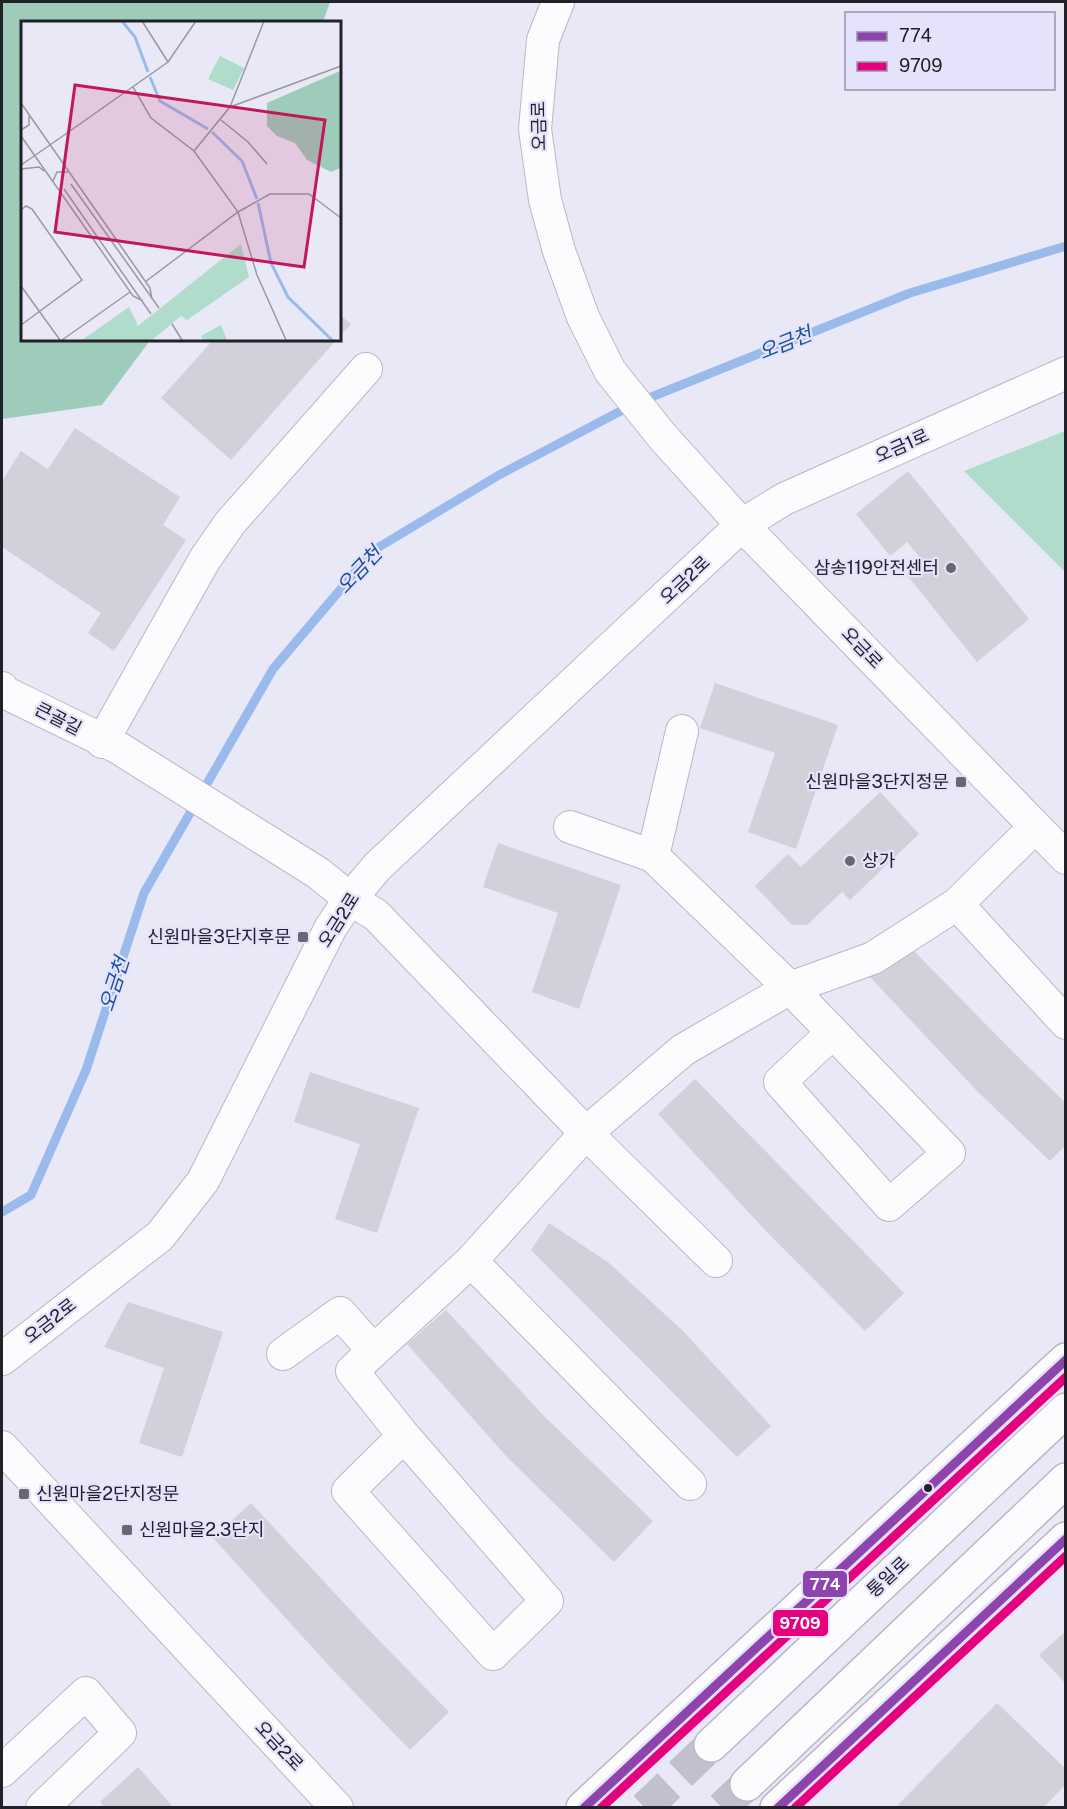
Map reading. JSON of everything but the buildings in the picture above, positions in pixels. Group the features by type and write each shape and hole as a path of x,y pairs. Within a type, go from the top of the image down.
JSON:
{"main road":[{"path":"582,1808 1065,1360"},
{"name":"통일로","path":"711,1744 1065,1410"},
{"path":"747,1784 1065,1479"},
{"path":"777,1808 1065,1539"},
{"path":"619,1808 630,1764"}],"street":[{"name":"오금로","path":"558,2 543,40 535,129 545,200 559,251 583,317 610,371 662,436 742,525 1065,858"},
{"path":"110,745 205,559 230,523 366,369"},
{"name":"오금1로","path":"742,525 784,498 1065,373"},
{"name":"오금2로","path":"2,1359 160,1236 203,1181 331,927 350,899 377,867 742,525"},
{"name":"큰골길","path":"2,690 110,745 318,873 350,899 376,915 586,1133 716,1261"},
{"path":"653,856 682,731"},
{"path":"570,827 653,856 790,988 949,1153 889,1205 780,1082 832,1033"},
{"path":"404,1436 348,1491 493,1654 547,1601 404,1436 352,1371 471,1261 586,1133 683,1050 790,988 873,958 957,904 1035,827"},
{"path":"957,904 1065,1023"},
{"path":"471,1261 690,1484"},
{"path":"283,1354 340,1313 373,1350"},
{"name":"오금2로","path":"2,1447 337,1808"},
{"path":"2,1771 86,1693 120,1733 42,1808"}],"green space":[{"path":"2,2 330,2 323,21 21,21 21,340 150,340 102,405 2,419"},
{"path":"1066,431 1065,572 964,471"}],"waterway":[{"name":"오금천","path":"2,1212 31,1195 86,1070 144,893 273,669 374,550 499,475 634,404 910,293 1066,246"}],"tunnel":[{"path":"645,1808 711,1745"},
{"path":"722,1808 747,1784"}],"transit line":[{"name":"774","path":"584,1808 1066,1360"},
{"name":"9709","path":"601,1808 1066,1377"},
{"name":"774","path":"778,1808 1066,1539"},
{"name":"9709","path":"795,1808 1066,1556"}],"place":[{"name":"삼송119안전센터","path":"951,568"},
{"name":"신원마을3단지정문","path":"961,782"},
{"name":"상가","path":"850,861"},
{"name":"신원마을3단지후문","path":"303,937"},
{"name":"신원마을2단지정문","path":"24,1494"},
{"name":"신원마을2.3단지","path":"127,1530"}]}
